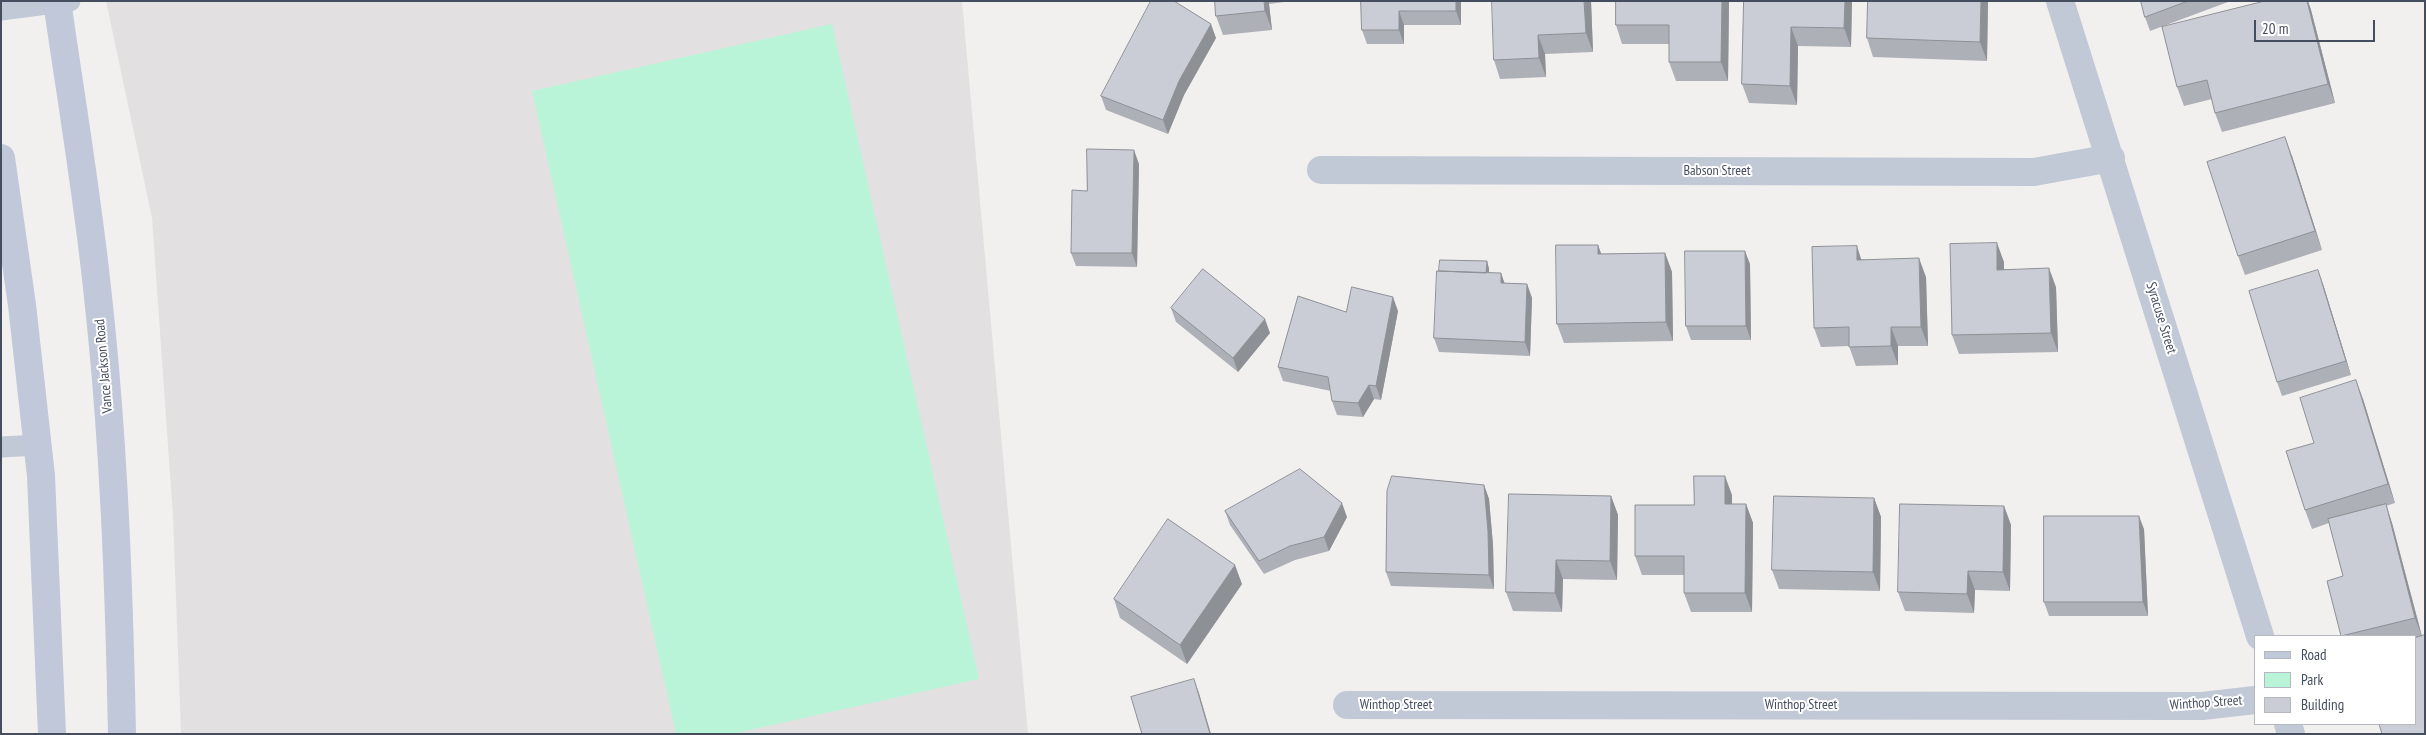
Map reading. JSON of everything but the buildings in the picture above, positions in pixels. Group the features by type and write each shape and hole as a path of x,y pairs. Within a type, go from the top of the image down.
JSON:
{"main road":[{"name":"Vance Jackson Road","path":"61,2 98,296 112,472 120,630 122,734"},
{"path":"1,158 22,305 41,476 52,734"}],"street":[{"name":"Syracuse Street","path":"2060,1 2260,635"},
{"name":"Babson Street","path":"1321,170 2034,172 2111,158"},
{"name":"Winthop Street","path":"1347,705 2202,706 2254,700"}],"lane":[{"path":"1,10 61,2"},
{"path":"1,447 38,445"}],"shaded area":[{"path":"106,1 962,1 1028,734 181,734 173,517 152,218"}],"green space":[{"path":"832,24 979,679 732,734 676,734 532,91"}]}
